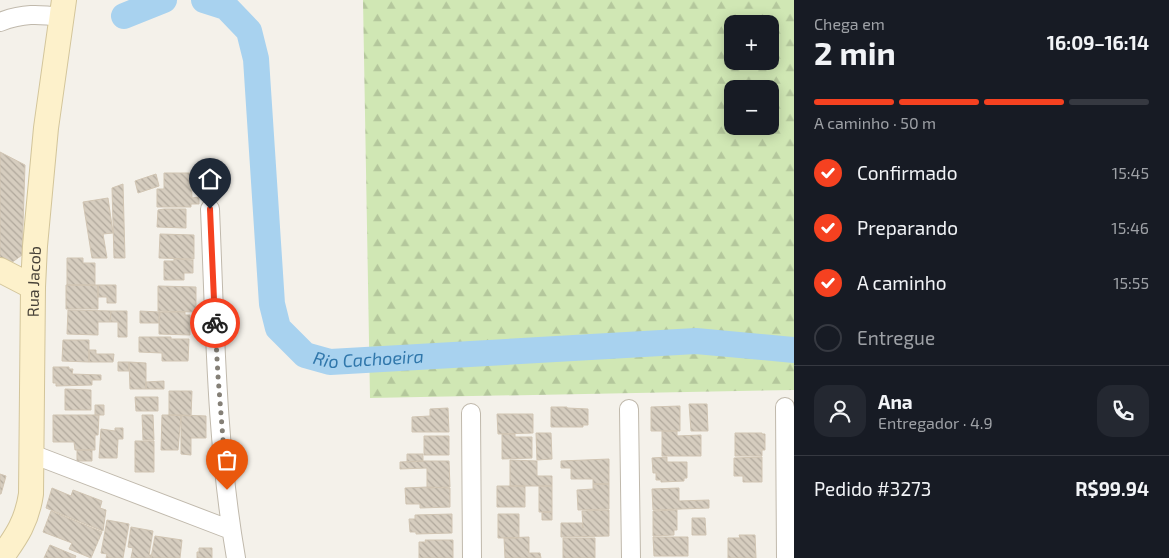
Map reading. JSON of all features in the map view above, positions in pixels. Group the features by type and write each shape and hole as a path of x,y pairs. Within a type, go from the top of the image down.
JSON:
{"street":[{"path":"0,22 13,17 63,9"},
{"name":"Rua Jacob","path":"1,558 22,528 29,512 32,454 33,287 39,186 63,9"},
{"path":"210,209 218,386 231,530 236,558"},
{"path":"0,270 33,287"},
{"path":"785,407 786,558"},
{"path":"629,409 631,558"},
{"path":"471,413 472,558"},
{"path":"32,454 231,530"}],"green space":[{"path":"363,0 794,0 794,390 370,398"}],"building":[{"path":"0,152 25,165 22,255 11,263 0,257"},
{"path":"164,173 191,173 192,198 199,197 199,204 191,204 191,207 157,207 157,189 164,189"},
{"path":"156,174 159,186 138,193 135,181"},
{"path":"123,184 125,258 114,258 112,188"},
{"path":"108,198 113,233 103,234 107,258 92,258 83,202"},
{"path":"186,209 186,228 157,227 158,210"},
{"path":"160,234 194,235 194,259 159,258"},
{"path":"67,258 83,258 83,263 95,263 95,285 67,285"},
{"path":"174,259 193,260 193,273 184,273 184,280 164,280 164,261 174,261"},
{"path":"66,285 98,285 98,309 66,309"},
{"path":"98,285 116,285 116,303 107,303 107,297 98,297"},
{"path":"158,286 196,287 196,312 158,311"},
{"path":"68,310 111,311 110,322 98,322 98,335 67,334"},
{"path":"111,311 127,311 127,337 118,337 118,322 110,322"},
{"path":"140,311 160,312 159,323 140,323"},
{"path":"159,312 185,312 185,315 190,315 190,335 159,334"},
{"path":"139,337 189,339 188,361 162,361 162,353 139,352"},
{"path":"63,340 89,340 89,362 62,361"},
{"path":"89,350 96,350 96,354 114,354 113,362 89,362"},
{"path":"118,362 129,362 129,371 118,371"},
{"path":"129,362 146,363 146,389 130,389"},
{"path":"53,367 69,367 69,369 73,369 72,374 101,375 101,380 92,380 92,385 56,386 56,383 53,383"},
{"path":"164,381 164,389 146,389 146,382"},
{"path":"65,389 91,390 91,410 65,410"},
{"path":"169,391 192,391 191,416 169,415"},
{"path":"135,397 158,397 158,411 136,411"},
{"path":"689,404 707,404 708,431 691,431"},
{"path":"95,405 104,405 104,415 95,415"},
{"path":"680,406 680,431 651,431 651,407"},
{"path":"551,407 588,409 588,425 583,425 583,427 551,427"},
{"path":"448,408 449,432 412,432 412,417 430,416 430,409"},
{"path":"497,414 533,414 533,433 498,434"},
{"path":"53,415 99,415 98,435 95,435 95,450 75,450 74,442 53,442"},
{"path":"142,415 153,415 154,440 143,440"},
{"path":"162,415 181,415 178,450 161,450"},
{"path":"181,415 206,416 206,438 191,438 191,455 181,454"},
{"path":"115,428 123,428 123,439 118,439 117,458 99,458 101,429 115,431"},
{"path":"662,431 677,431 677,436 701,435 701,456 662,456"},
{"path":"536,433 551,433 552,459 537,460"},
{"path":"735,433 765,434 765,450 762,450 762,456 735,456"},
{"path":"502,434 515,434 515,437 532,437 532,458 502,459"},
{"path":"424,436 449,436 449,455 424,455"},
{"path":"135,441 154,441 154,472 135,472"},
{"path":"77,450 92,450 92,461 77,461"},
{"path":"407,454 423,454 423,461 407,462"},
{"path":"667,457 667,462 687,462 687,478 684,478 684,481 661,482 661,480 656,480 656,473 653,473 652,458"},
{"path":"762,457 762,482 743,482 743,476 734,476 734,458"},
{"path":"609,459 609,484 593,484 593,479 571,479 571,468 561,468 561,461"},
{"path":"510,460 537,461 537,476 552,476 552,486 510,486"},
{"path":"449,461 450,487 427,488 427,468 400,469 400,462"},
{"path":"0,474 6,476 1,494 0,494"},
{"path":"593,484 609,484 609,509 578,510 577,490 593,489"},
{"path":"497,486 525,486 525,507 497,507"},
{"path":"539,486 552,486 552,512 539,512"},
{"path":"52,488 71,496 73,490 102,501 100,508 106,510 103,531 46,508"},
{"path":"405,488 450,488 450,507 420,508 420,504 406,504"},
{"path":"679,488 679,501 709,500 709,508 653,510 652,489"},
{"path":"609,510 609,536 561,537 561,523 582,523 583,528 582,511"},
{"path":"677,510 677,530 674,530 674,535 653,536 653,511"},
{"path":"51,511 102,532 91,558 69,549 72,543 43,532"},
{"path":"542,512 552,512 552,520 542,520"},
{"path":"452,514 452,533 416,534 416,532 410,532 409,519 415,519 415,515"},
{"path":"498,514 519,514 519,538 498,538"},
{"path":"692,518 705,518 706,535 692,535"},
{"path":"107,520 129,524 123,558 106,558 107,554 101,553"},
{"path":"131,527 153,531 149,555 151,555 151,558 131,558 133,548 128,547"},
{"path":"739,535 755,535 756,558 728,558 728,538 740,538"},
{"path":"155,536 182,540 180,558 151,558"},
{"path":"529,537 529,553 540,553 541,558 505,558 504,538"},
{"path":"653,537 688,537 688,556 654,556"},
{"path":"563,538 595,538 595,558 563,558"},
{"path":"425,540 453,540 453,558 419,558 419,542 426,542"},
{"path":"50,545 76,556 75,558 44,558"},
{"path":"199,548 212,548 212,558 197,558"}],"waterway":[{"name":"Rio Cachoeira","path":"124,16 164,0"},
{"name":"Rio Cachoeira","path":"204,0 226,7 249,31 256,59 272,304 278,328 305,355 330,362 696,341 794,350"}],"way so far":[{"path":"215,323 227,490"}],"route":[{"path":"210,209 215,323"}]}
